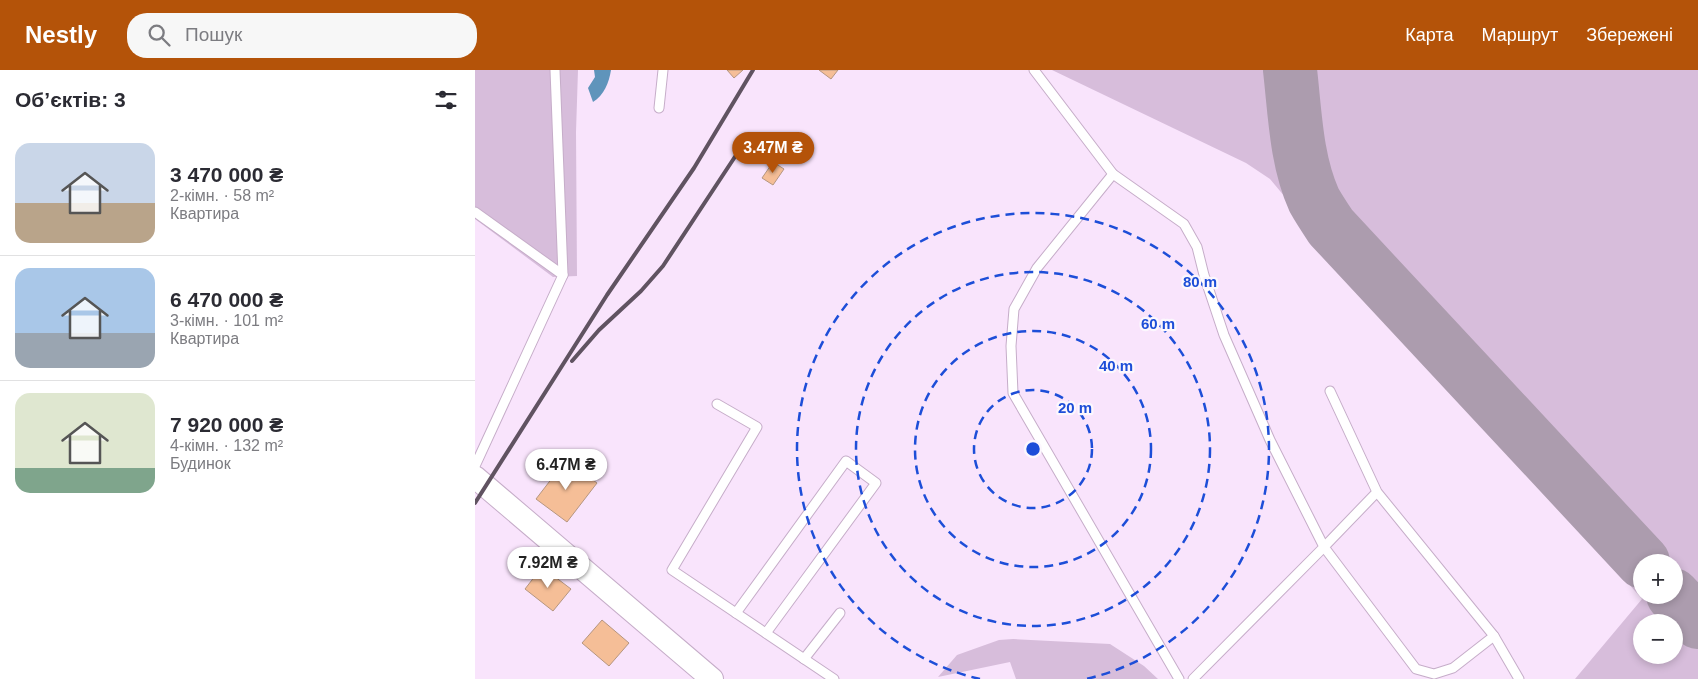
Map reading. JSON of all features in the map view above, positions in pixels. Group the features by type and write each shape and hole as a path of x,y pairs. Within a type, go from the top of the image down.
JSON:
{"street":[{"path":"476,476 712,679"}],"lane":[{"path":"476,476 563,275 555,70"},
{"path":"659,108 663,70"},
{"path":"1034,70 1113,174 1184,224 1197,246 1204,275 1224,335 1270,440 1324,547 1416,669 1434,674 1453,668 1494,636"},
{"path":"1113,174 1037,268 1014,309 1011,346 1013,393 1179,679"},
{"path":"475,212 563,275"},
{"path":"1330,391 1377,492 1494,636 1519,679"},
{"path":"717,404 757,427 672,570 834,679"},
{"path":"736,613 846,461 876,483 766,633"},
{"path":"1193,679 1377,492"},
{"path":"804,659 841,613"}],"shaded area":[{"path":"475,70 578,70 576,132 577,276 553,277 475,219"},
{"path":"1052,70 1698,70 1698,679 1575,679 1638,604 1683,604 1683,554 1633,554 1633,589 1270,179 1246,163"},
{"path":"1013,639 1110,644 1144,666 1158,679 1016,679 1010,662 938,677 957,655 999,640"}],"water":[{"path":"594,70 611,70 605,88 593,102 588,88 595,77"}],"building":[{"path":"727,70 743,70 734,78"},
{"path":"819,70 838,70 831,79"},
{"path":"773,162 784,169 773,185 762,178"},
{"path":"566,460 597,483 567,522 536,499"},
{"path":"542,567 571,589 553,611 525,589"},
{"path":"602,620 629,643 609,666 582,643"}],"taxiway":[{"path":"1290,70 1297,136 1303,169 1314,200 1331,227 1636,554"},
{"path":"1681,604 1698,622"}],"railway":[{"path":"475,503 607,295 694,168 753,70"},
{"path":"572,361 599,330 641,291 663,266 746,140"}]}
